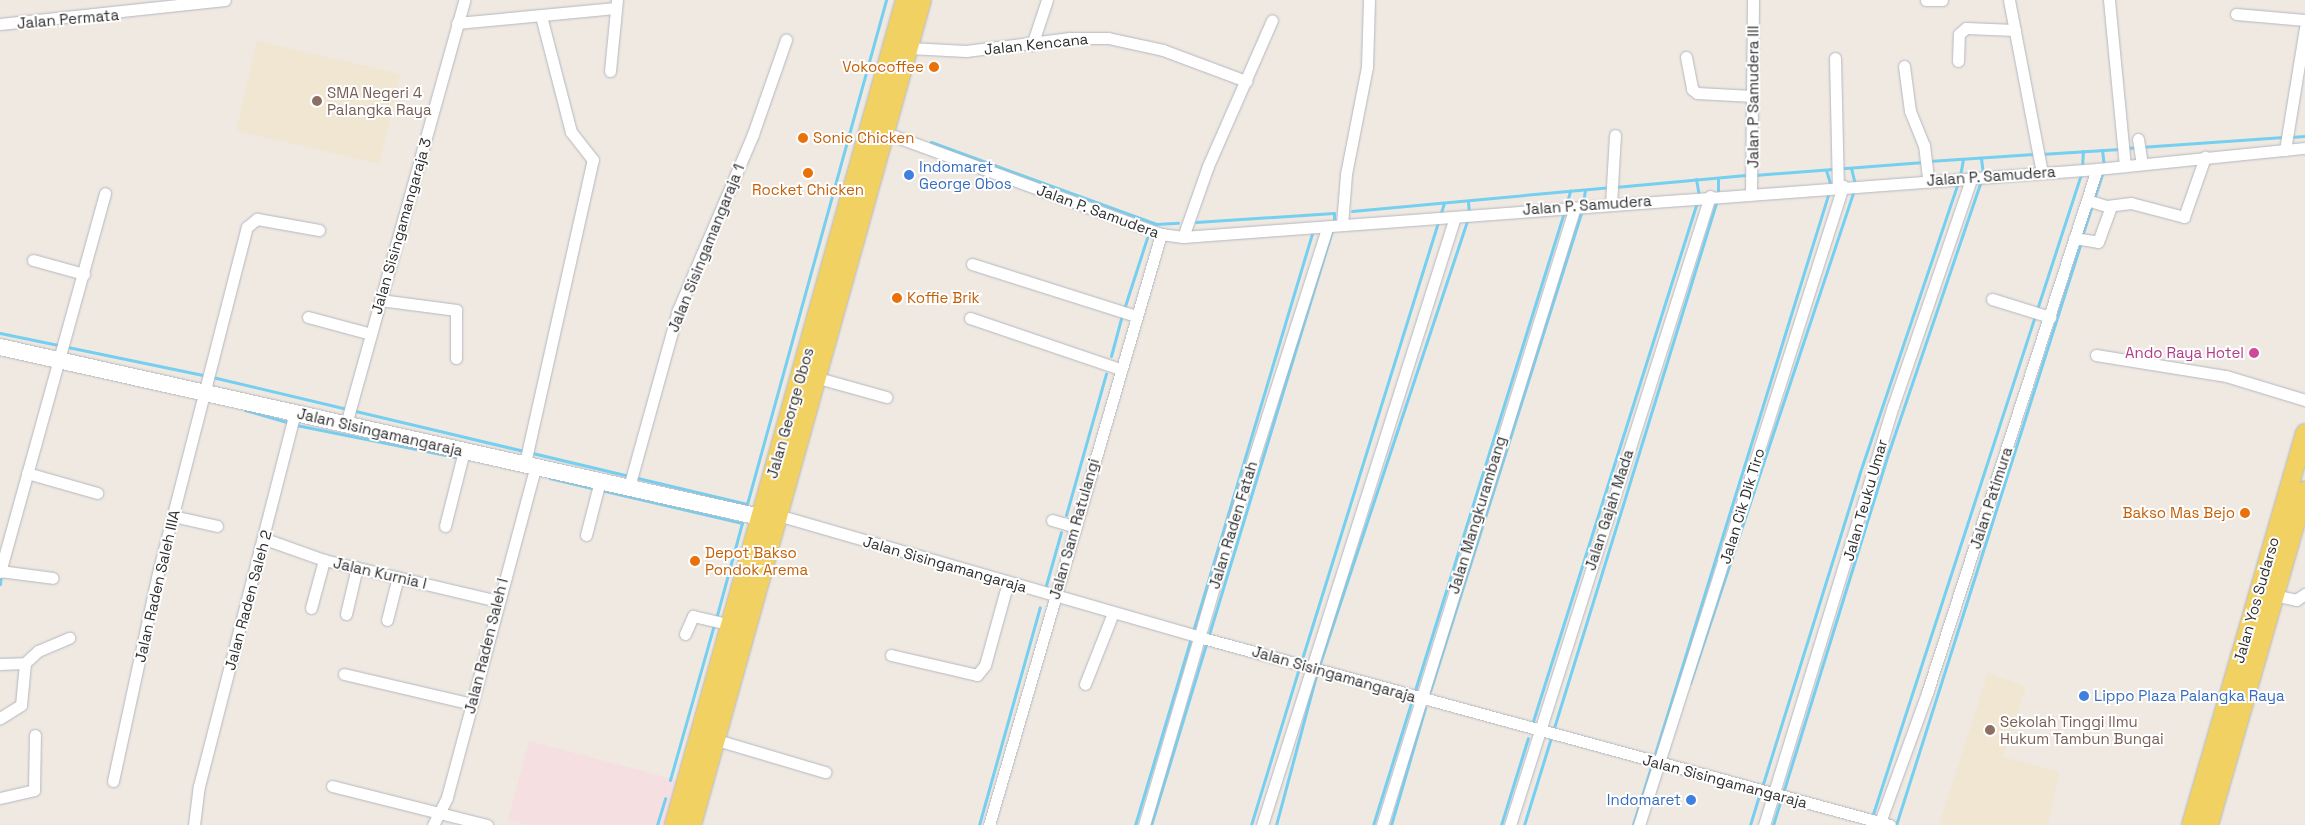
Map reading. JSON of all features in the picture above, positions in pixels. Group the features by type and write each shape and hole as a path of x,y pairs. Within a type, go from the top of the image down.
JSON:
{"main road":[{"name":"Jalan George Obos","path":"674,825 740,617 781,516 818,378 830,299 905,0"},
{"name":"Jalan George Obos","path":"692,825 717,740 760,517 886,133 922,0"},
{"name":"Jalan Yos Sudarso","path":"2191,825 2280,543 2305,434"},
{"name":"Jalan Yos Sudarso","path":"2208,825 2273,595 2280,543 2305,490"}],"street":[{"name":"Jalan Permata","path":"0,24 225,0"},
{"name":"Jalan Sisingamangaraja 3","path":"346,424 464,0"},
{"path":"1032,45 1047,0"},
{"path":"1342,225 1346,174 1367,67 1369,0"},
{"name":"Jalan P Samudera III","path":"1751,193 1753,0"},
{"path":"1926,0 1942,0"},
{"path":"2009,0 2042,173"},
{"path":"2109,0 2125,166"},
{"path":"457,23 541,16 616,4 610,71"},
{"path":"2236,14 2305,20"},
{"path":"530,464 593,163 571,132 541,16"},
{"path":"1183,238 1272,20"},
{"path":"1958,61 1959,34 1966,28 2015,30"},
{"path":"2286,150 2305,28"},
{"name":"Jalan Kencana","path":"909,48 941,52 1032,45 1087,37 1131,41 1246,81"},
{"name":"Jalan Sisingamangaraja 1","path":"629,487 678,310 753,134 786,40"},
{"path":"1686,57 1692,89 1697,93 1752,96"},
{"name":"Jalan Cik Dik Tiro","path":"1639,825 1840,186 1837,161 1835,58"},
{"path":"1904,66 1912,121 1925,154 1928,180"},
{"name":"Jalan P. Samudera","path":"886,133 1161,234 1183,238 1327,228 1342,225 1574,206 2098,169 2142,163 2305,148"},
{"path":"1611,204 1615,135"},
{"path":"2138,139 2142,163"},
{"path":"2087,200 2111,206 2123,201 2184,217 2205,157"},
{"name":"Jalan Patimura","path":"1883,824 2098,169"},
{"name":"Jalan Teuku Umar","path":"1764,825 1893,406 1972,177"},
{"path":"53,578 0,572 4,529 27,473 61,362 105,193"},
{"name":"Jalan Gajah Mada","path":"1510,825 1538,731 1710,196"},
{"name":"Jalan Mangkurambang","path":"1382,825 1574,206"},
{"path":"2074,238 2098,242 2111,206"},
{"path":"1262,825 1310,665 1455,217"},
{"name":"Jalan Raden Saleh IIIA","path":"113,781 173,516 204,391 251,221 319,230"},
{"name":"Jalan Raden Fatah","path":"1144,825 1199,637 1327,228"},
{"name":"Jalan Sam Ratulangi","path":"989,825 1120,369 1161,234"},
{"path":"33,260 84,274"},
{"path":"972,264 1136,316"},
{"path":"1992,299 2050,317"},
{"path":"380,300 456,310 456,358"},
{"path":"308,317 371,334"},
{"path":"970,318 1120,369"},
{"name":"Jalan Sisingamangaraja","path":"0,347 61,362 204,391 760,517"},
{"path":"2096,355 2226,376 2305,400"},
{"path":"818,378 886,397"},
{"name":"Jalan Raden Saleh 2","path":"194,825 199,786 265,539 295,413"},
{"path":"445,526 464,451"},
{"name":"Jalan Raden Saleh I","path":"433,825 442,814 472,704 530,464"},
{"path":"27,473 97,493"},
{"path":"586,535 600,481"},
{"path":"173,516 217,526"},
{"name":"Jalan Sisingamangaraja","path":"781,516 1113,613 1310,665 1538,731 1883,824"},
{"path":"1052,520 1076,527"},
{"name":"Jalan Kurnia I","path":"265,539 324,560 497,601"},
{"path":"311,608 324,560"},
{"path":"346,614 357,567"},
{"path":"387,620 398,577"},
{"path":"891,655 977,675 985,665 1008,582"},
{"path":"2273,595 2296,600 2305,594"},
{"path":"1085,684 1113,613"},
{"path":"685,634 693,616 740,617"},
{"path":"0,664 25,662 38,651 70,638"},
{"path":"0,718 16,712 21,705 25,662"},
{"path":"344,674 472,704"},
{"path":"0,798 34,790 34,735"},
{"path":"717,740 825,772"},
{"path":"332,786 488,825"}],"shaded area":[{"name":"SMA Negeri 4 Palangka Raya","path":"257,41 400,74 380,164 236,131"},
{"name":"Sekolah Tinggi Ilmu Hukum Tambun Bungai","path":"1988,673 2026,687 2003,757 2059,772 2048,825 1939,825"},
{"path":"529,741 680,781 666,825 529,825 508,820"}],"waterway":[{"path":"0,333 208,376 747,504 886,0"},
{"path":"2291,137 2305,136"},
{"path":"2126,148 2284,137"},
{"path":"931,142 1156,224 1178,223"},
{"path":"2041,154 2120,149"},
{"path":"2082,236 2104,168 2102,150"},
{"path":"2082,168 2083,151"},
{"path":"1929,161 2035,154"},
{"path":"1981,158 1983,175"},
{"path":"1960,176 1963,159"},
{"path":"1755,175 1923,162"},
{"path":"1851,168 1855,184"},
{"path":"1826,170 1831,186"},
{"path":"1872,817 2081,174"},
{"path":"1615,187 1748,175"},
{"path":"1718,178 1718,194"},
{"path":"1696,179 1699,196"},
{"path":"1783,793 1889,451 1981,181"},
{"path":"1762,787 1859,475 1958,182"},
{"path":"1352,211 1609,187"},
{"path":"1583,204 1585,190"},
{"path":"1690,683 1854,190"},
{"path":"1566,206 1570,191"},
{"path":"1633,825 1829,192"},
{"path":"1524,825 1717,200"},
{"path":"1276,825 1317,672 1469,215 1468,202"},
{"path":"1533,721 1697,202"},
{"path":"1301,662 1444,204"},
{"path":"1430,691 1582,210"},
{"path":"1373,825 1564,212"},
{"path":"1196,222 1334,213 1334,224"},
{"path":"1135,825 1313,230"},
{"path":"1151,825 1332,230"},
{"path":"1124,309 1147,238"},
{"path":"1896,825 2081,242"},
{"path":"1111,356 1122,315"},
{"path":"1066,515 1106,374"},
{"path":"245,410 290,423"},
{"path":"296,425 456,457"},
{"path":"550,478 595,489"},
{"path":"601,490 742,523 716,619"},
{"path":"1045,589 1061,532"},
{"path":"0,584 1,575"},
{"path":"979,825 1040,607"},
{"path":"670,780 714,625"},
{"path":"1251,825 1299,668"},
{"path":"1391,825 1425,708"},
{"path":"1501,825 1528,738"},
{"path":"1750,825 1760,793"},
{"path":"657,825 665,798"},
{"path":"1773,825 1781,799"}],"place":[{"name":"Vokocoffee","path":"934,67"},
{"name":"SMA Negeri 4 Palangka Raya","path":"317,101"},
{"name":"Sonic Chicken","path":"803,138"},
{"name":"Rocket Chicken","path":"808,173"},
{"name":"Indomaret George Obos","path":"909,175"},
{"name":"Koffie Brik","path":"897,298"},
{"name":"Ando Raya Hotel","path":"2254,353"},
{"name":"Bakso Mas Bejo","path":"2245,513"},
{"name":"Depot Bakso Pondok Arema","path":"695,561"},
{"name":"Lippo Plaza Palangka Raya","path":"2084,696"},
{"name":"Sekolah Tinggi Ilmu Hukum Tambun Bungai","path":"1990,730"},
{"name":"Indomaret","path":"1691,800"}]}
